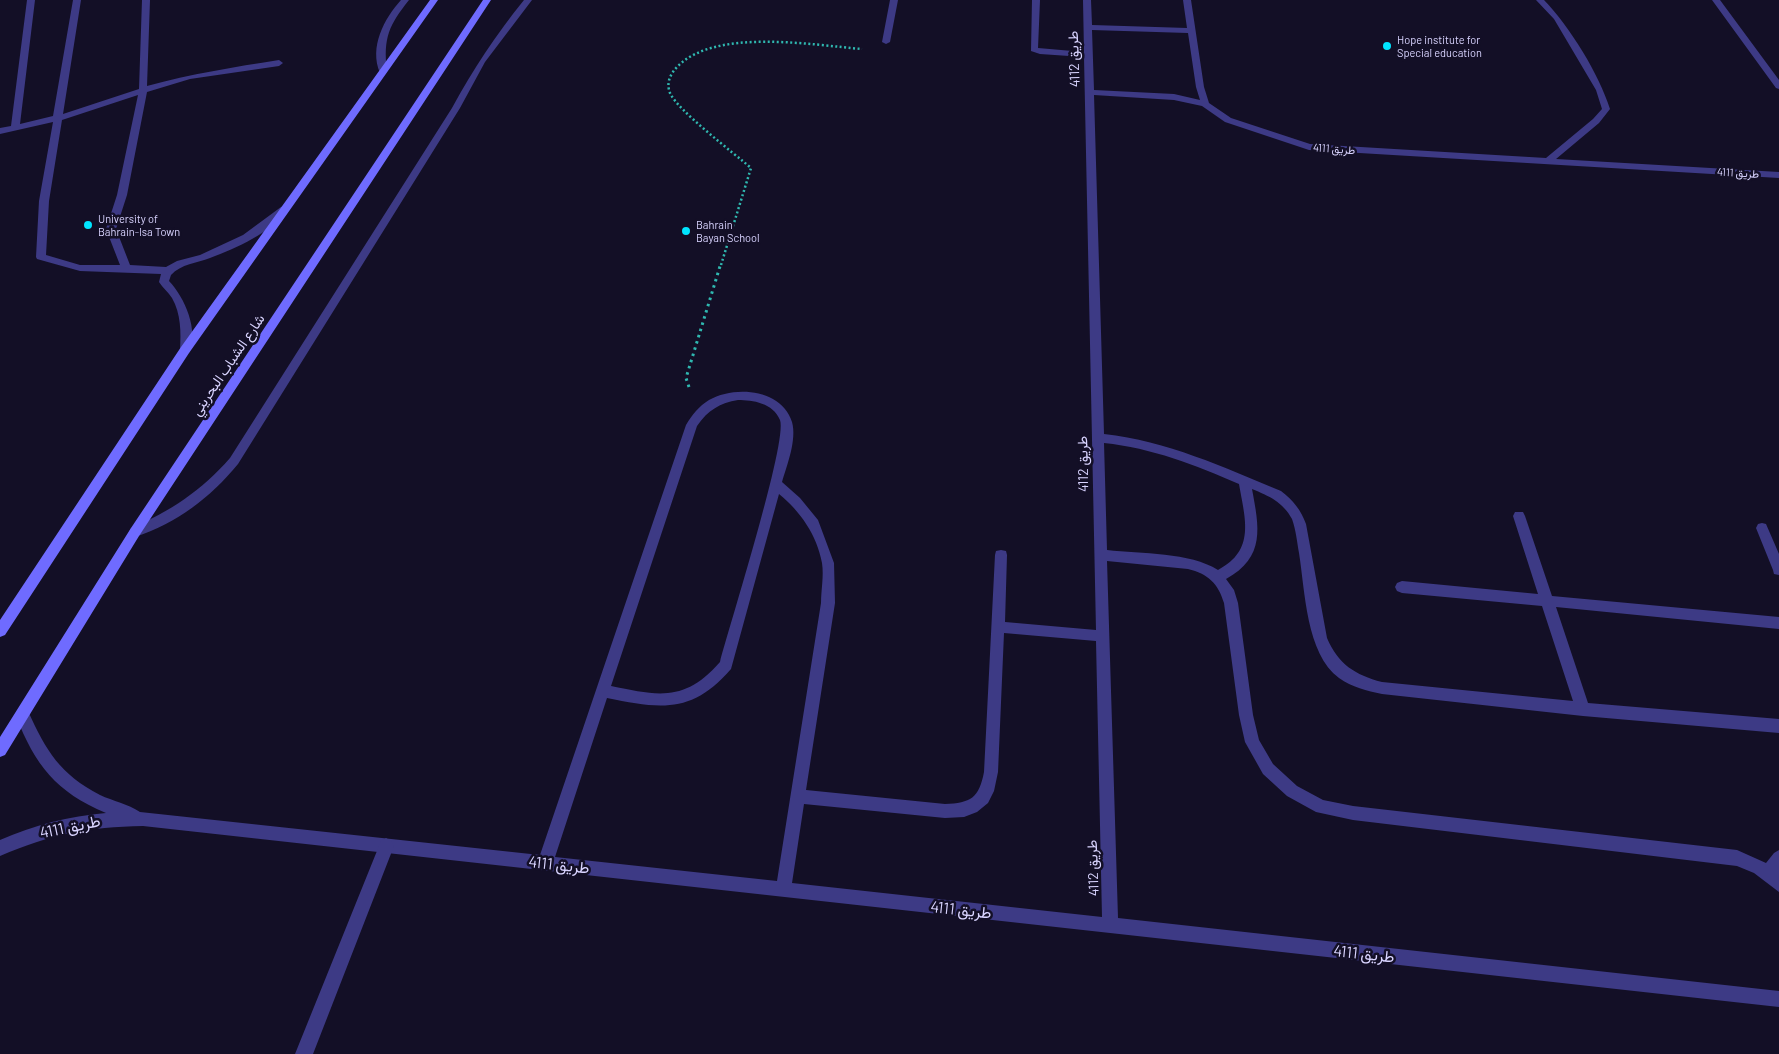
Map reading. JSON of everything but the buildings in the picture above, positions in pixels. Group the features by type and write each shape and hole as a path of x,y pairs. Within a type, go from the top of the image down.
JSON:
{"street":[{"path":"15,128 31,0"},
{"path":"76,0 44,201 41,258 80,268 126,268 168,271"},
{"path":"126,268 111,229 122,195 143,90 146,0"},
{"path":"383,71 381,54 384,30 390,18 405,0"},
{"path":"0,631 185,350 434,0"},
{"name":"شارع الشباب البحريني","path":"0,750 23,716 135,532 486,0"},
{"path":"135,532 163,522 183,510 220,478 234,461 456,108 481,62 501,33 528,0"},
{"path":"886,42 894,0"},
{"path":"1036,0 1034,49 1044,53 1088,55"},
{"name":"طريق 4112","path":"1088,0 1110,926"},
{"path":"1090,92 1174,97 1205,104 1200,87 1187,0"},
{"path":"1540,0 1557,18 1600,90 1606,109 1596,121 1547,162"},
{"path":"1716,0 1779,86"},
{"path":"1088,27 1192,31"},
{"path":"0,131 58,118 189,77 279,63"},
{"name":"طريق 4111","path":"1205,104 1228,120 1309,147 1779,176"},
{"path":"185,350 186,321 176,296 164,282 168,271 244,239 276,217 288,206"},
{"path":"545,863 692,425 699,414 710,404 724,398 740,395 755,396 769,401 780,410 786,420 787,433 726,665 716,678 702,690 686,698 651,701 604,691"},
{"path":"1098,438 1129,441 1168,450 1277,494 1289,502 1300,524 1320,638 1326,656 1341,672 1360,684 1382,688 1583,709 1779,726"},
{"path":"1218,577 1233,571 1244,561 1250,548 1251,534 1245,481"},
{"path":"775,483 796,501 814,524 828,562 828,603 783,890"},
{"path":"1519,516 1583,709"},
{"path":"1762,528 1779,570"},
{"path":"798,796 945,811 963,811 978,802 989,789 1001,555"},
{"path":"1100,555 1188,564 1204,568 1218,577 1227,590 1231,603 1246,715 1252,742 1268,768 1292,791 1321,807 1352,813 1737,858 1753,863 1774,878 1779,858"},
{"path":"1402,587 1779,624"},
{"path":"998,627 1102,636"},
{"name":"طريق 4111","path":"23,716 39,750 64,781 100,804 144,819"},
{"name":"طريق 4111","path":"0,848 18,839 62,825 104,819 144,819 1779,999"},
{"path":"304,1054 386,846"}],"path":[{"path":"699,414 686,378 750,168 669,95 668,87 672,71 694,54 725,44 753,43 883,50 886,42"}],"place":[{"name":"Hope institute for Special education","path":"1387,46"},
{"name":"University of Bahrain-Isa Town","path":"88,225"},
{"name":"Bahrain Bayan School","path":"686,231"}]}
